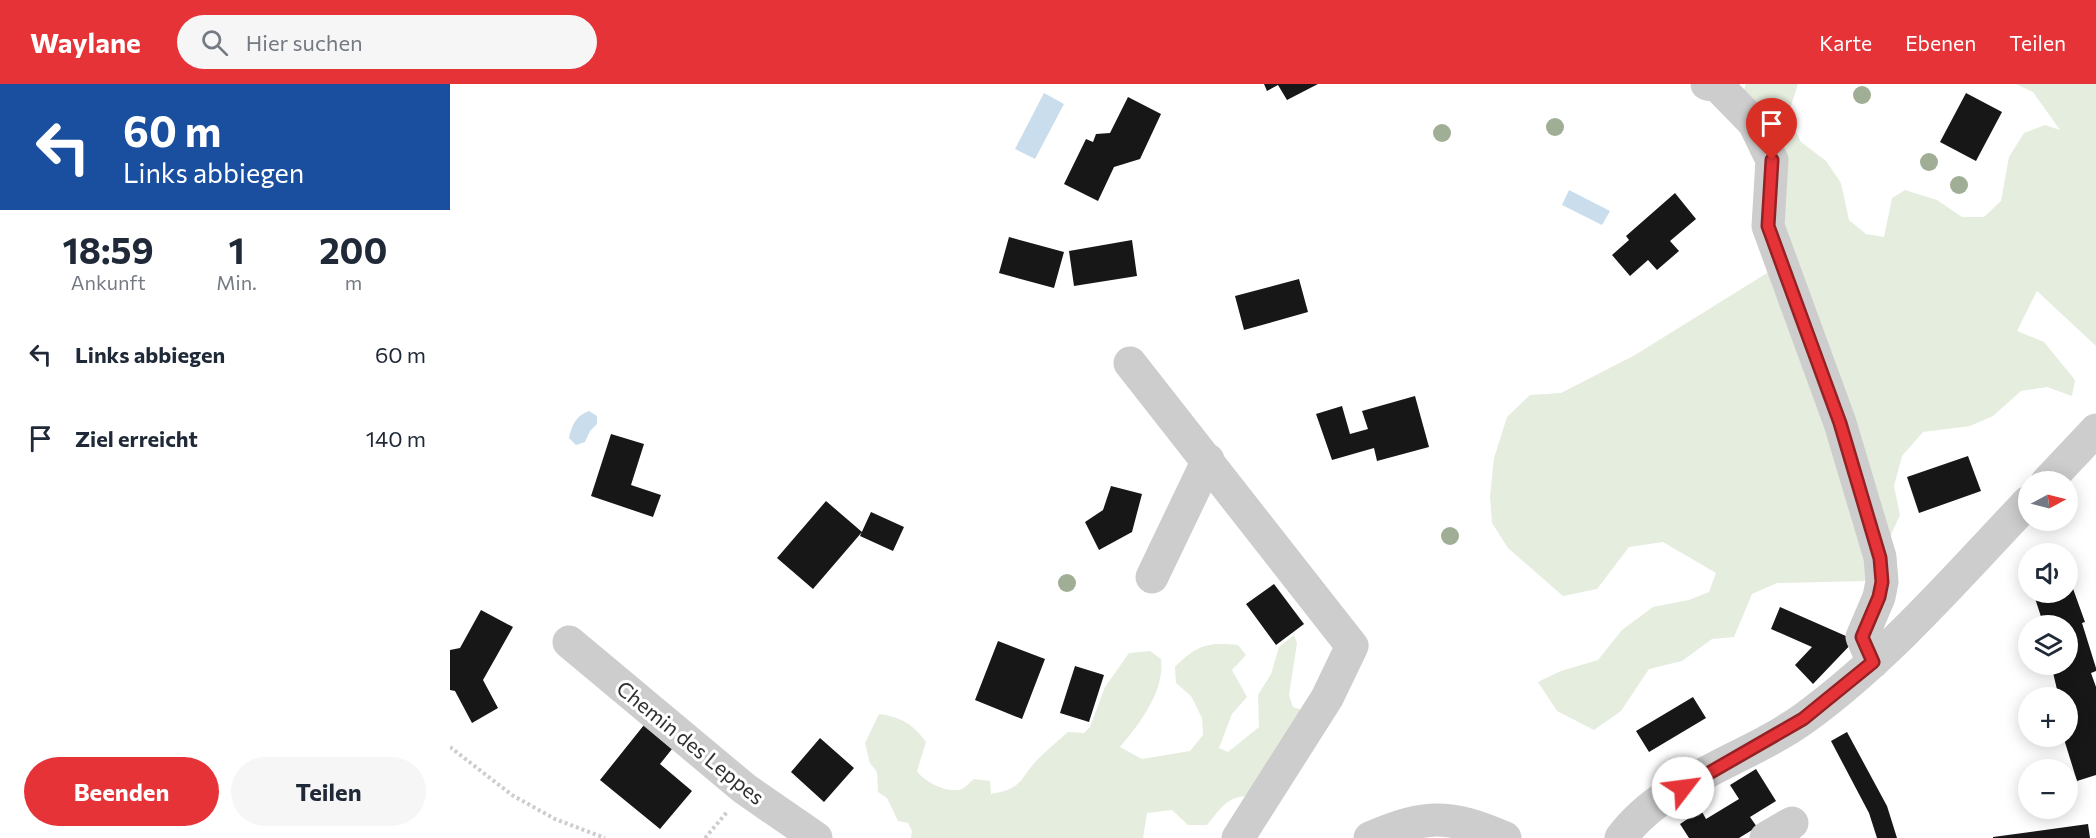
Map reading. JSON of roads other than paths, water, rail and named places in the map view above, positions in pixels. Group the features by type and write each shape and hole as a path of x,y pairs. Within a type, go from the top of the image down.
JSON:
{"street":[{"path":"1707,84 1718,86 1754,123 1772,160 1768,226 1840,423 1880,558 1882,582 1879,597 1862,637 1873,662"},
{"path":"1130,363 1352,646 1327,698 1238,838"},
{"path":"2058,471 2096,430"},
{"path":"1152,577 1208,460"},
{"path":"1621,838 1629,826 1663,799 1803,719 1873,662 2018,512"},
{"name":"Chemin des Leppes","path":"569,642 745,789 816,838"},
{"path":"1370,838 1405,823 1428,819 1474,825 1505,838"}],"water":[{"path":"1044,93 1064,104 1035,159 1015,149"},
{"path":"1569,190 1610,211 1602,225 1562,205"},
{"path":"589,411 597,416 597,424 590,431 585,442 576,445 569,438 575,421"}]}
